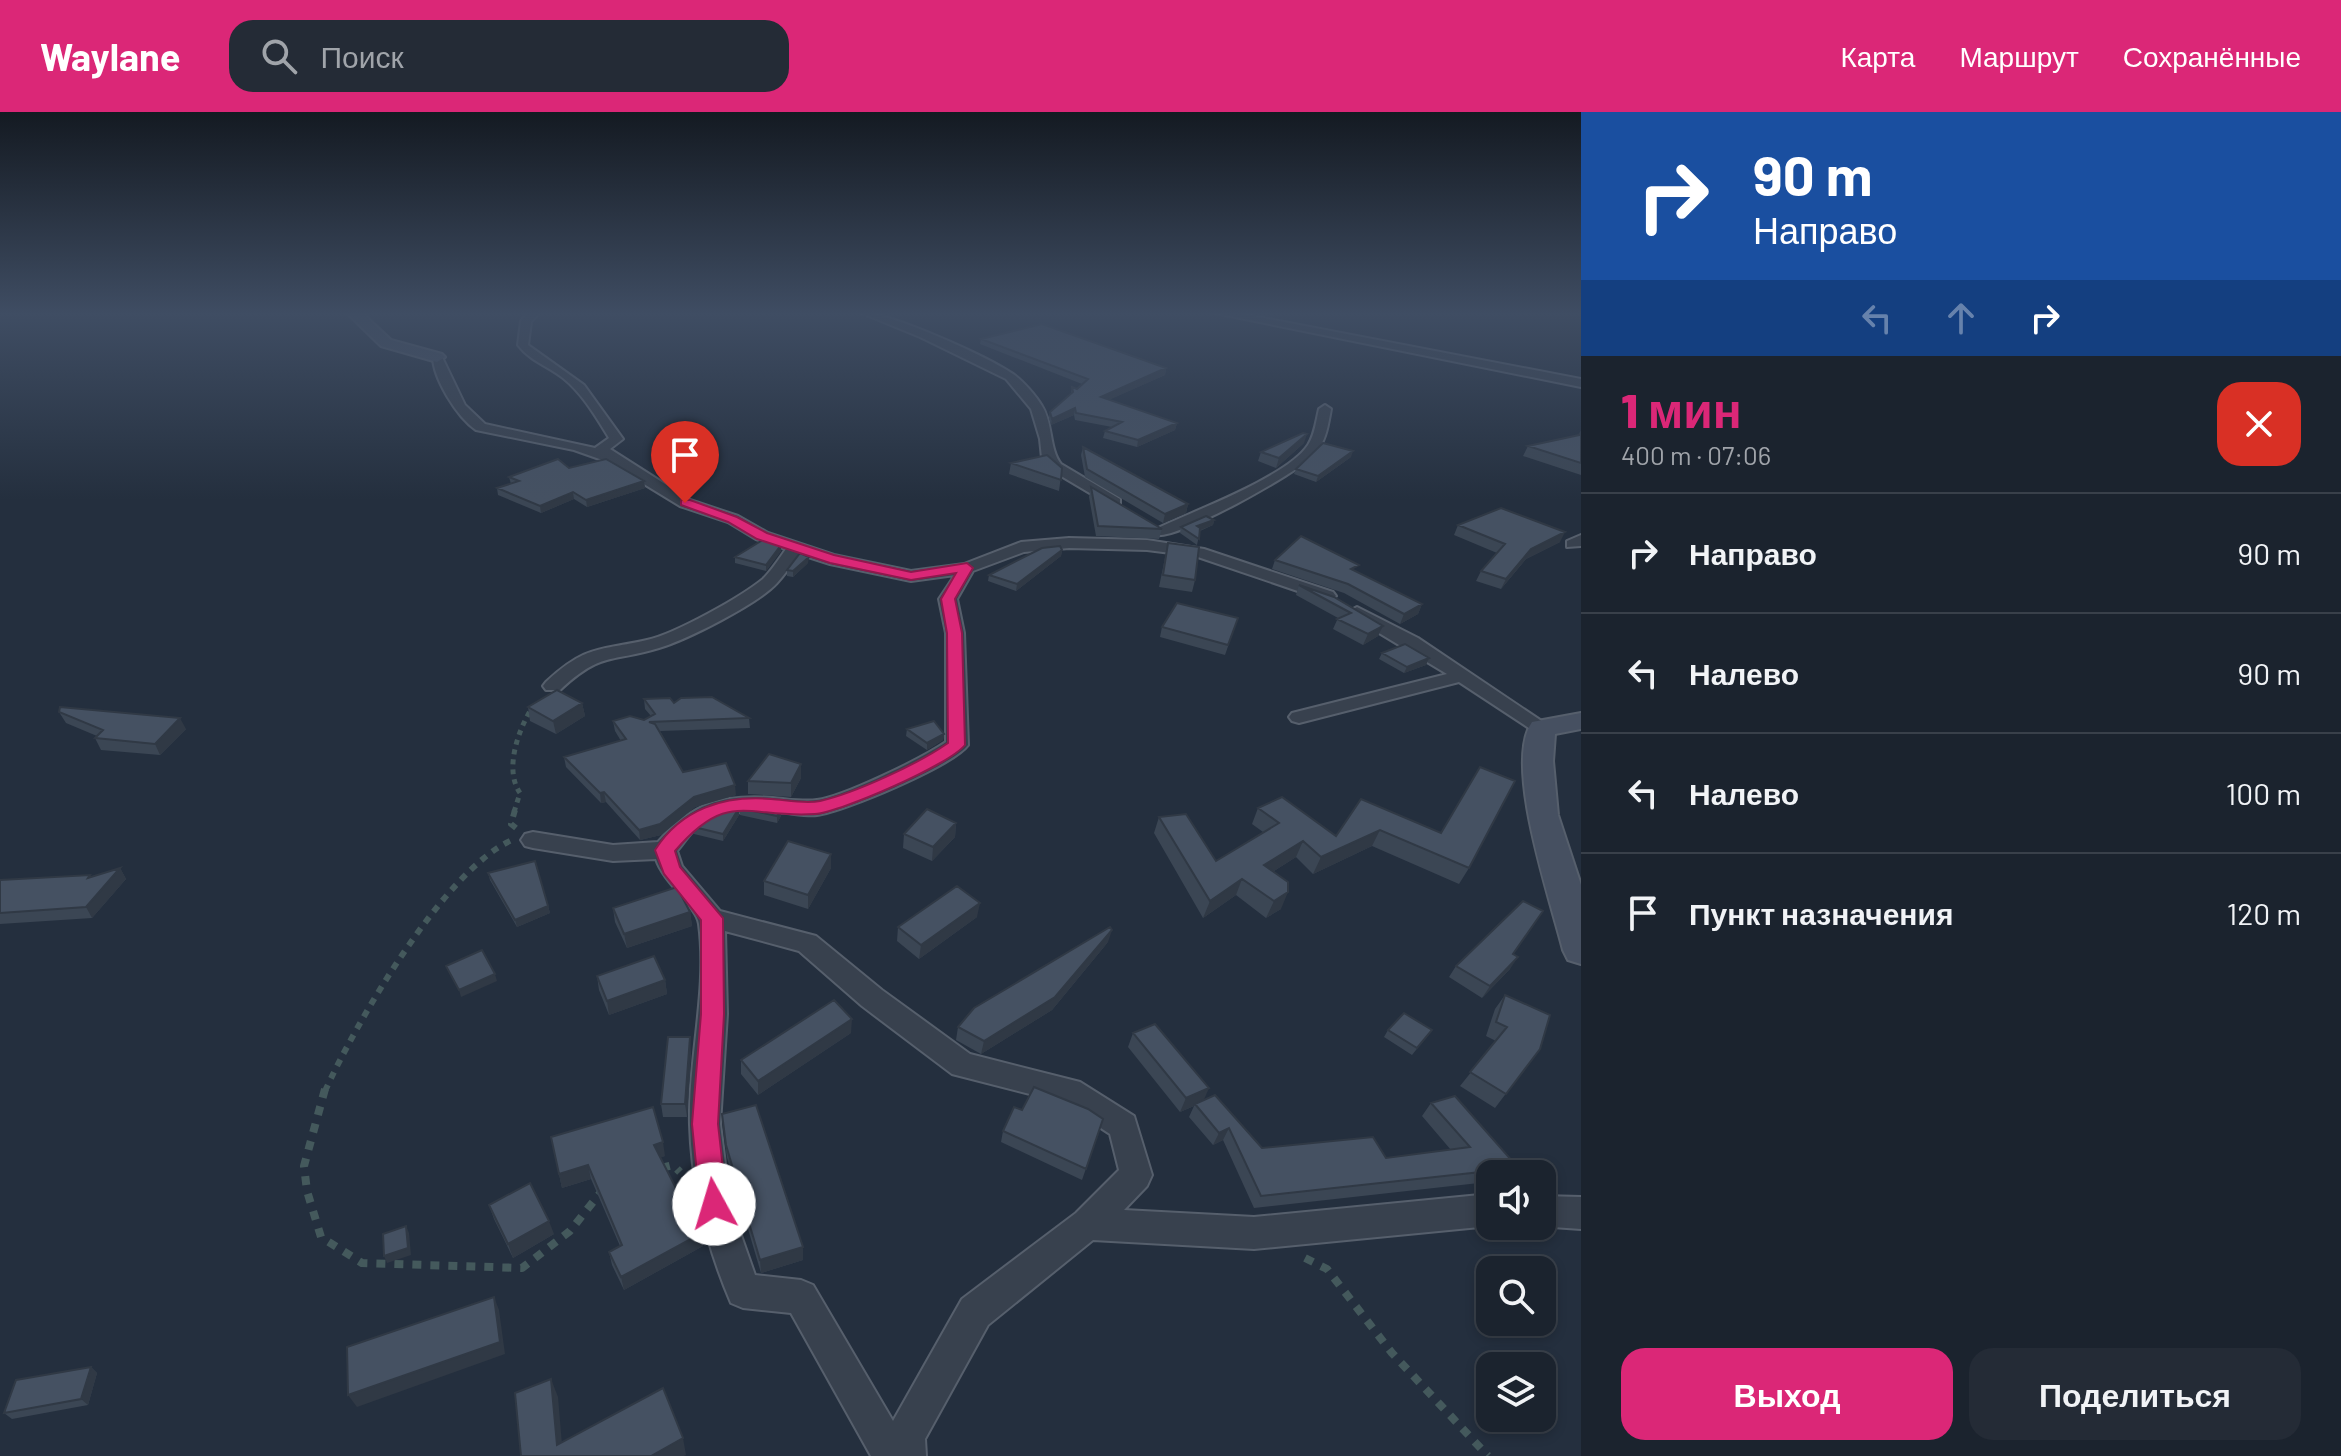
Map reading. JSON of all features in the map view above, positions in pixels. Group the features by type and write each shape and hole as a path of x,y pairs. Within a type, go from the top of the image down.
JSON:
{"street":[{"path":"446,375 469,420 481,427 577,447 613,459"},
{"path":"567,375 601,414 616,439 601,449 613,459 685,503 830,559 911,576 967,568 1021,547 1069,543 1147,545 1198,552"},
{"path":"1005,375 1037,408 1047,439 1049,458 1056,467 1124,507"},
{"path":"1538,375 1581,383"},
{"path":"1325,409 1318,437 1310,452 1290,468 1158,529 1198,552 1337,600 1411,642 1542,728 1581,721"},
{"path":"553,686 578,663 607,652 651,645 684,634 769,582 796,547"},
{"path":"533,840 613,853 665,850 689,822 716,810 744,803 816,808 842,801 939,757 957,745 955,633 948,599 967,568"},
{"path":"1299,717 1461,676"},
{"path":"1542,728 1538,761 1542,815 1581,950"},
{"path":"665,850 671,869 712,918 807,943 872,998 962,1065 1069,1091 1123,1126 1136,1175 1088,1224 975,1312 906,1436 906,1456"},
{"path":"712,918 713,1014 705,1124 714,1204 743,1291 801,1297 892,1456"},
{"path":"1088,1224 1254,1233 1476,1211"},
{"path":"1556,1212 1581,1213"}],"path":[{"path":"533,840 511,824 520,793 513,783 518,741 524,717 553,686"},
{"path":"533,840 503,840 479,857 427,921 370,1009 325,1089 303,1170 321,1237 362,1263 522,1268 570,1231 607,1185"},
{"path":"646,1173 673,1165 714,1204"},
{"path":"1254,1233 1327,1269 1392,1353 1488,1456"}],"building":[{"path":"1077,375 1151,375 1101,397 1177,423 1138,440 1105,431 1122,422 1076,413 1075,408 1052,419 1050,412 1073,392 1072,387 1077,389 1088,379"},
{"path":"1581,432 1581,463 1528,446 1579,435"},
{"path":"1307,434 1279,458 1261,452"},
{"path":"1323,443 1353,451 1318,476 1296,469"},
{"path":"1083,447 1188,504 1165,514 1087,469"},
{"path":"1047,455 1062,468 1061,480 1011,463"},
{"path":"558,459 569,468 606,459 644,481 586,500 573,492 540,506 497,488 519,481 509,477"},
{"path":"1091,487 1162,529 1098,526"},
{"path":"1501,508 1565,532 1531,549 1506,579 1481,571 1505,544 1458,525"},
{"path":"1206,516 1214,520 1197,526 1200,528 1199,539 1181,527"},
{"path":"1301,536 1359,565 1351,569 1422,604 1404,614 1348,584 1275,560"},
{"path":"764,539 781,545 766,565 735,557"},
{"path":"1168,543 1199,547 1195,580 1163,575"},
{"path":"1060,546 1062,550 1017,584 989,575 1042,548"},
{"path":"800,553 809,557 793,571 787,570"},
{"path":"1299,585 1334,597 1383,626 1368,634 1337,619 1351,613"},
{"path":"1177,603 1238,618 1228,645 1162,627"},
{"path":"1405,644 1429,658 1407,667 1382,653"},
{"path":"557,690 582,703 553,721 528,707"},
{"path":"712,697 749,718 649,722 655,724 683,772 726,763 735,785 694,797 660,824 639,830 604,792 600,793 564,757 626,739 613,721 630,716 644,720 655,714 644,699 670,698 674,703 681,698"},
{"path":"60,707 180,718 155,744 95,738 103,730 59,712"},
{"path":"934,721 944,734 927,743 907,729"},
{"path":"769,754 801,764 791,783 748,781"},
{"path":"1480,767 1515,781 1469,868 1380,830 1321,857 1303,841 1264,865 1288,882 1288,892 1274,901 1242,879 1210,901 1159,817 1186,814 1216,861 1279,823 1258,808 1282,797 1336,836 1361,799 1441,833"},
{"path":"739,808 752,808 781,809 777,816"},
{"path":"739,808 723,834 694,827 708,817"},
{"path":"927,809 956,823 933,847 904,834"},
{"path":"788,841 831,854 808,895 764,881"},
{"path":"535,861 548,906 515,920 488,873"},
{"path":"120,868 86,907 0,913 0,880 90,875 88,878"},
{"path":"957,886 980,903 921,945 898,927"},
{"path":"677,887 690,912 624,934 613,908"},
{"path":"1523,901 1543,911 1513,954 1518,957 1490,986 1456,966"},
{"path":"1110,927 1112,930 1055,997 984,1041 958,1027 974,1008"},
{"path":"482,950 495,974 459,990 446,966"},
{"path":"654,956 665,980 607,1001 597,976"},
{"path":"1505,995 1550,1015 1540,1049 1506,1094 1470,1072 1507,1027 1496,1022"},
{"path":"834,1000 852,1019 758,1081 741,1060"},
{"path":"1404,1013 1432,1030 1417,1048 1388,1030"},
{"path":"1155,1024 1209,1088 1186,1098 1133,1033"},
{"path":"668,1037 690,1037 685,1104 661,1104"},
{"path":"1034,1087 1088,1109 1103,1119 1086,1169 1003,1131 1014,1107 1022,1110"},
{"path":"1215,1095 1262,1148 1373,1137 1386,1158 1470,1147 1431,1103 1455,1096 1511,1160 1476,1160 1476,1173 1261,1196 1229,1128 1219,1133 1195,1104"},
{"path":"756,1105 803,1247 760,1260 726,1145 722,1114"},
{"path":"653,1107 663,1142 654,1145 702,1233 621,1277 609,1252 622,1245 588,1165 559,1174 551,1137"},
{"path":"530,1183 549,1221 508,1244 489,1205"},
{"path":"406,1226 408,1248 384,1256 383,1234"},
{"path":"494,1297 500,1342 348,1395 347,1347"},
{"path":"91,1367 81,1399 4,1413 16,1380"},
{"path":"551,1379 557,1445 663,1388 683,1438 651,1456 521,1456 515,1393"}],"route":[{"path":"685,503 733,519 762,536 830,559 911,576 967,568 948,599 955,633 957,745 939,757 842,801 816,808 744,803 716,810 689,822 665,850 671,869 712,918 713,1014 705,1124 714,1204"}]}
